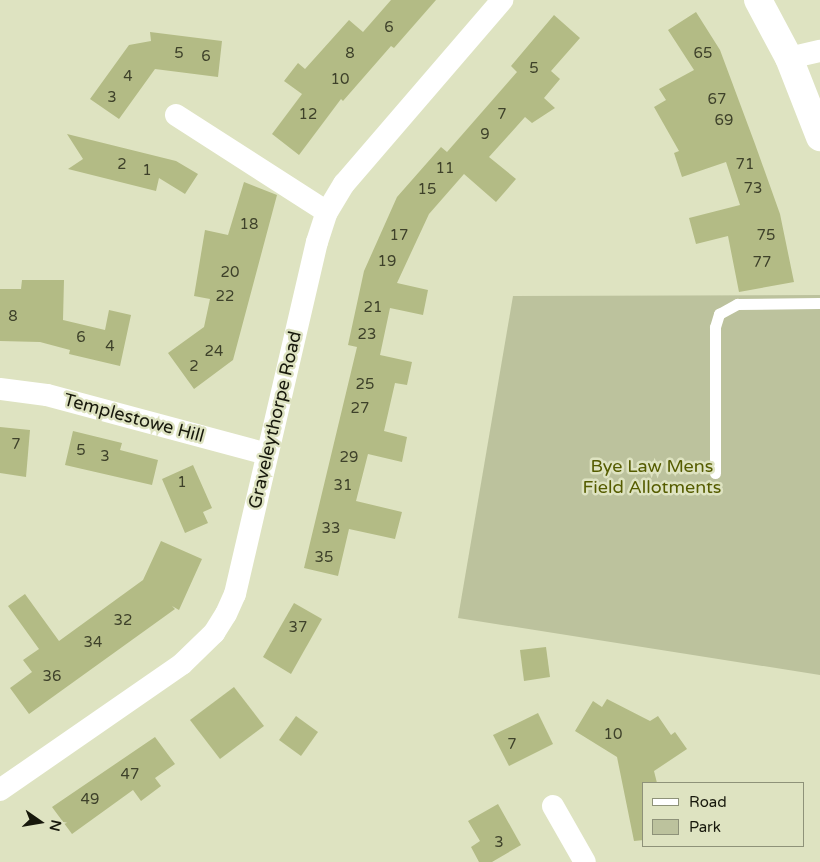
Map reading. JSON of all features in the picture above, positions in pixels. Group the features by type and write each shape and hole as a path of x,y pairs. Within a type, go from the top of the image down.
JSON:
{"street":[{"name":"Graveleythorpe Road","path":"0,790 182,664 214,633 235,594 317,242 327,212 344,184 502,0"},
{"path":"758,0 789,58 820,137"},
{"path":"789,58 820,51"},
{"path":"176,115 327,212"},
{"name":"Templestowe Hill","path":"0,389 47,395 267,454"},
{"path":"553,806 585,862"}],"lane":[{"path":"716,473 715,327 719,314 737,304 820,303"}],"green space":[{"name":"Bye Law Mens Field Allotments","path":"820,295 820,675 458,618 513,296"}],"building":[{"path":"391,0 436,0 394,48 391,46 343,101 341,99 299,155 272,134 302,94 284,81 298,63 305,69 349,20 363,32"},
{"path":"696,12 720,50 755,144 780,214 794,282 739,292 728,236 696,244 689,218 740,205 726,162 682,177 674,153 679,151 654,107 666,100 659,89 694,70 668,30"},
{"path":"554,15 580,38 551,71 560,79 544,98 555,108 532,123 525,117 489,157 516,179 496,202 464,174 429,214 397,283 428,290 423,315 390,308 380,355 412,362 407,385 395,383 384,431 407,437 402,462 368,454 356,501 402,512 395,539 349,529 338,576 304,568 357,347 348,345 364,271 397,197 441,147 447,152 517,72 511,66"},
{"path":"150,32 222,41 218,77 155,69 119,119 90,99 129,45 151,41"},
{"path":"67,134 176,161 198,174 185,194 159,178 156,191 68,169 83,159"},
{"path":"244,182 277,195 233,360 194,389 168,353 204,327 210,299 194,296 205,230 228,235"},
{"path":"22,280 64,280 63,320 105,330 109,310 131,315 120,366 69,354 70,350 40,342 0,341 0,289 21,289"},
{"path":"0,427 30,430 26,477 0,473"},
{"path":"73,431 122,443 120,450 158,460 152,485 65,465"},
{"path":"193,465 212,508 203,512 208,523 185,533 162,479"},
{"path":"161,541 202,559 179,610 172,606 175,609 29,714 10,688 32,672 23,660 39,649 8,606 25,594 59,641 143,580"},
{"path":"294,603 322,619 291,674 263,657"},
{"path":"546,647 550,677 524,681 520,650"},
{"path":"234,687 264,726 220,759 190,720"},
{"path":"607,699 650,721 658,716 671,735 675,732 687,749 654,771 657,782 642,782 642,840 634,841 617,757 575,731 593,701 602,707"},
{"path":"538,713 553,744 509,766 493,735"},
{"path":"296,716 318,732 301,756 279,740"},
{"path":"155,737 175,764 155,778 161,786 141,801 133,790 72,834 52,807"},
{"path":"498,804 521,845 492,862 479,862 471,847 480,841 468,821"}]}
